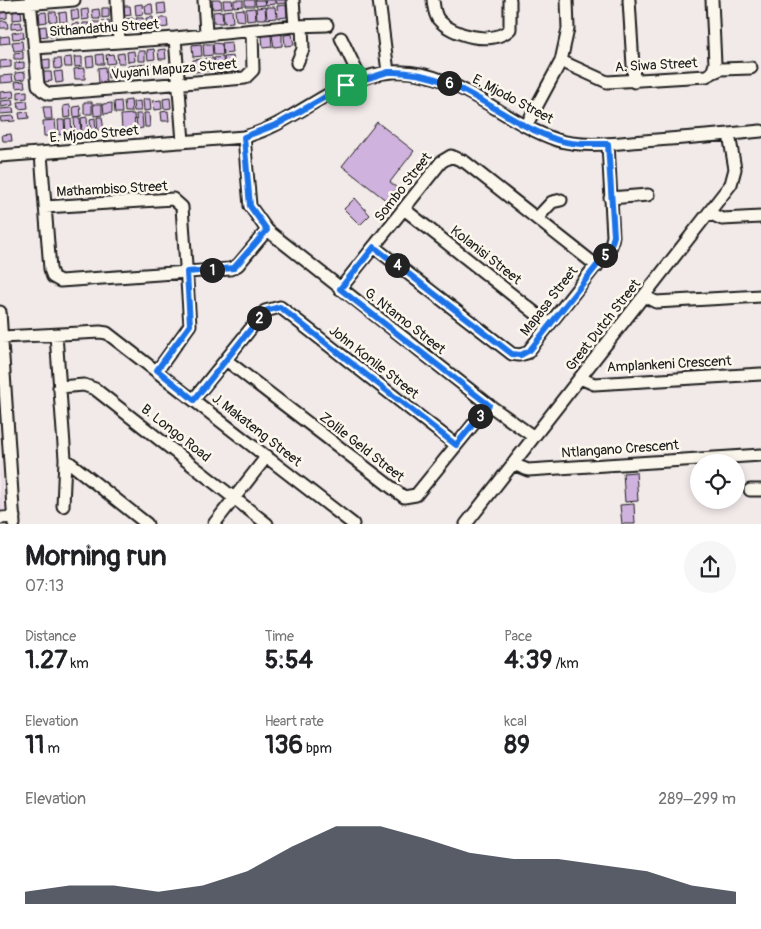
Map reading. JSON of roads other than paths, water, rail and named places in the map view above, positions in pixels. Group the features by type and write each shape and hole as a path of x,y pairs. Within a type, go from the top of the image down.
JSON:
{"street":[{"path":"0,6 72,0"},
{"path":"117,0 119,41"},
{"path":"204,0 206,33"},
{"path":"293,0 303,49 297,63"},
{"path":"379,0 388,72"},
{"path":"433,0 436,15 443,23 464,34 490,38 504,34 510,29 510,0"},
{"path":"526,126 561,61 568,34 567,0"},
{"path":"629,0 634,82"},
{"name":"A. Siwa Street","path":"561,61 600,80 634,82 698,78 712,73 716,59 712,0"},
{"path":"30,2 36,48"},
{"name":"Sithandathu Street","path":"36,48 175,38 206,33 326,25"},
{"name":"Vuyani Mapuza Street","path":"36,48 40,88 45,93 54,94 178,85 245,78 254,70 252,30"},
{"path":"175,38 183,142"},
{"path":"341,38 361,80"},
{"path":"712,73 722,69 751,68"},
{"name":"E. Mjodo Street","path":"0,156 244,137 278,124 346,85 388,72 415,73 445,81 526,126 565,142 608,144 761,131"},
{"name":"Great Dutch Street","path":"466,524 731,184 734,175 729,134"},
{"name":"G. Ntamo Street","path":"244,137 250,206 267,230 489,405 534,437"},
{"name":"Mapasa Street","path":"374,247 512,354 527,353 597,266 613,243 608,144"},
{"path":"41,154 50,269 56,279 60,281 234,268 267,230"},
{"name":"Sombo Street","path":"340,289 440,162 451,156 465,162 597,266"},
{"path":"610,198 648,195"},
{"name":"Mathambiso Street","path":"45,208 173,199 183,209 190,325 157,370"},
{"path":"537,218 552,202 562,200"},
{"name":"Kolanisi Street","path":"404,209 550,324"},
{"path":"709,213 722,219 761,217"},
{"path":"644,296 656,302 761,296"},
{"name":"John Konile Street","path":"226,360 265,311 280,307 456,445"},
{"path":"0,312 14,520 0,518"},
{"name":"J. Makateng Street","path":"2,337 107,333 353,524"},
{"path":"56,335 65,459 63,506"},
{"path":"194,400 226,360"},
{"name":"Zolile Geld Street","path":"226,360 404,497 416,495 489,405"},
{"name":"Amplankeni Crescent","path":"580,378 594,384 761,374"},
{"name":"B. Longo Road","path":"59,387 84,385 96,389 267,524"},
{"name":"Ntlangano Crescent","path":"513,464 528,470 761,455"},
{"path":"214,524 267,456"},
{"path":"65,459 147,524"}]}
